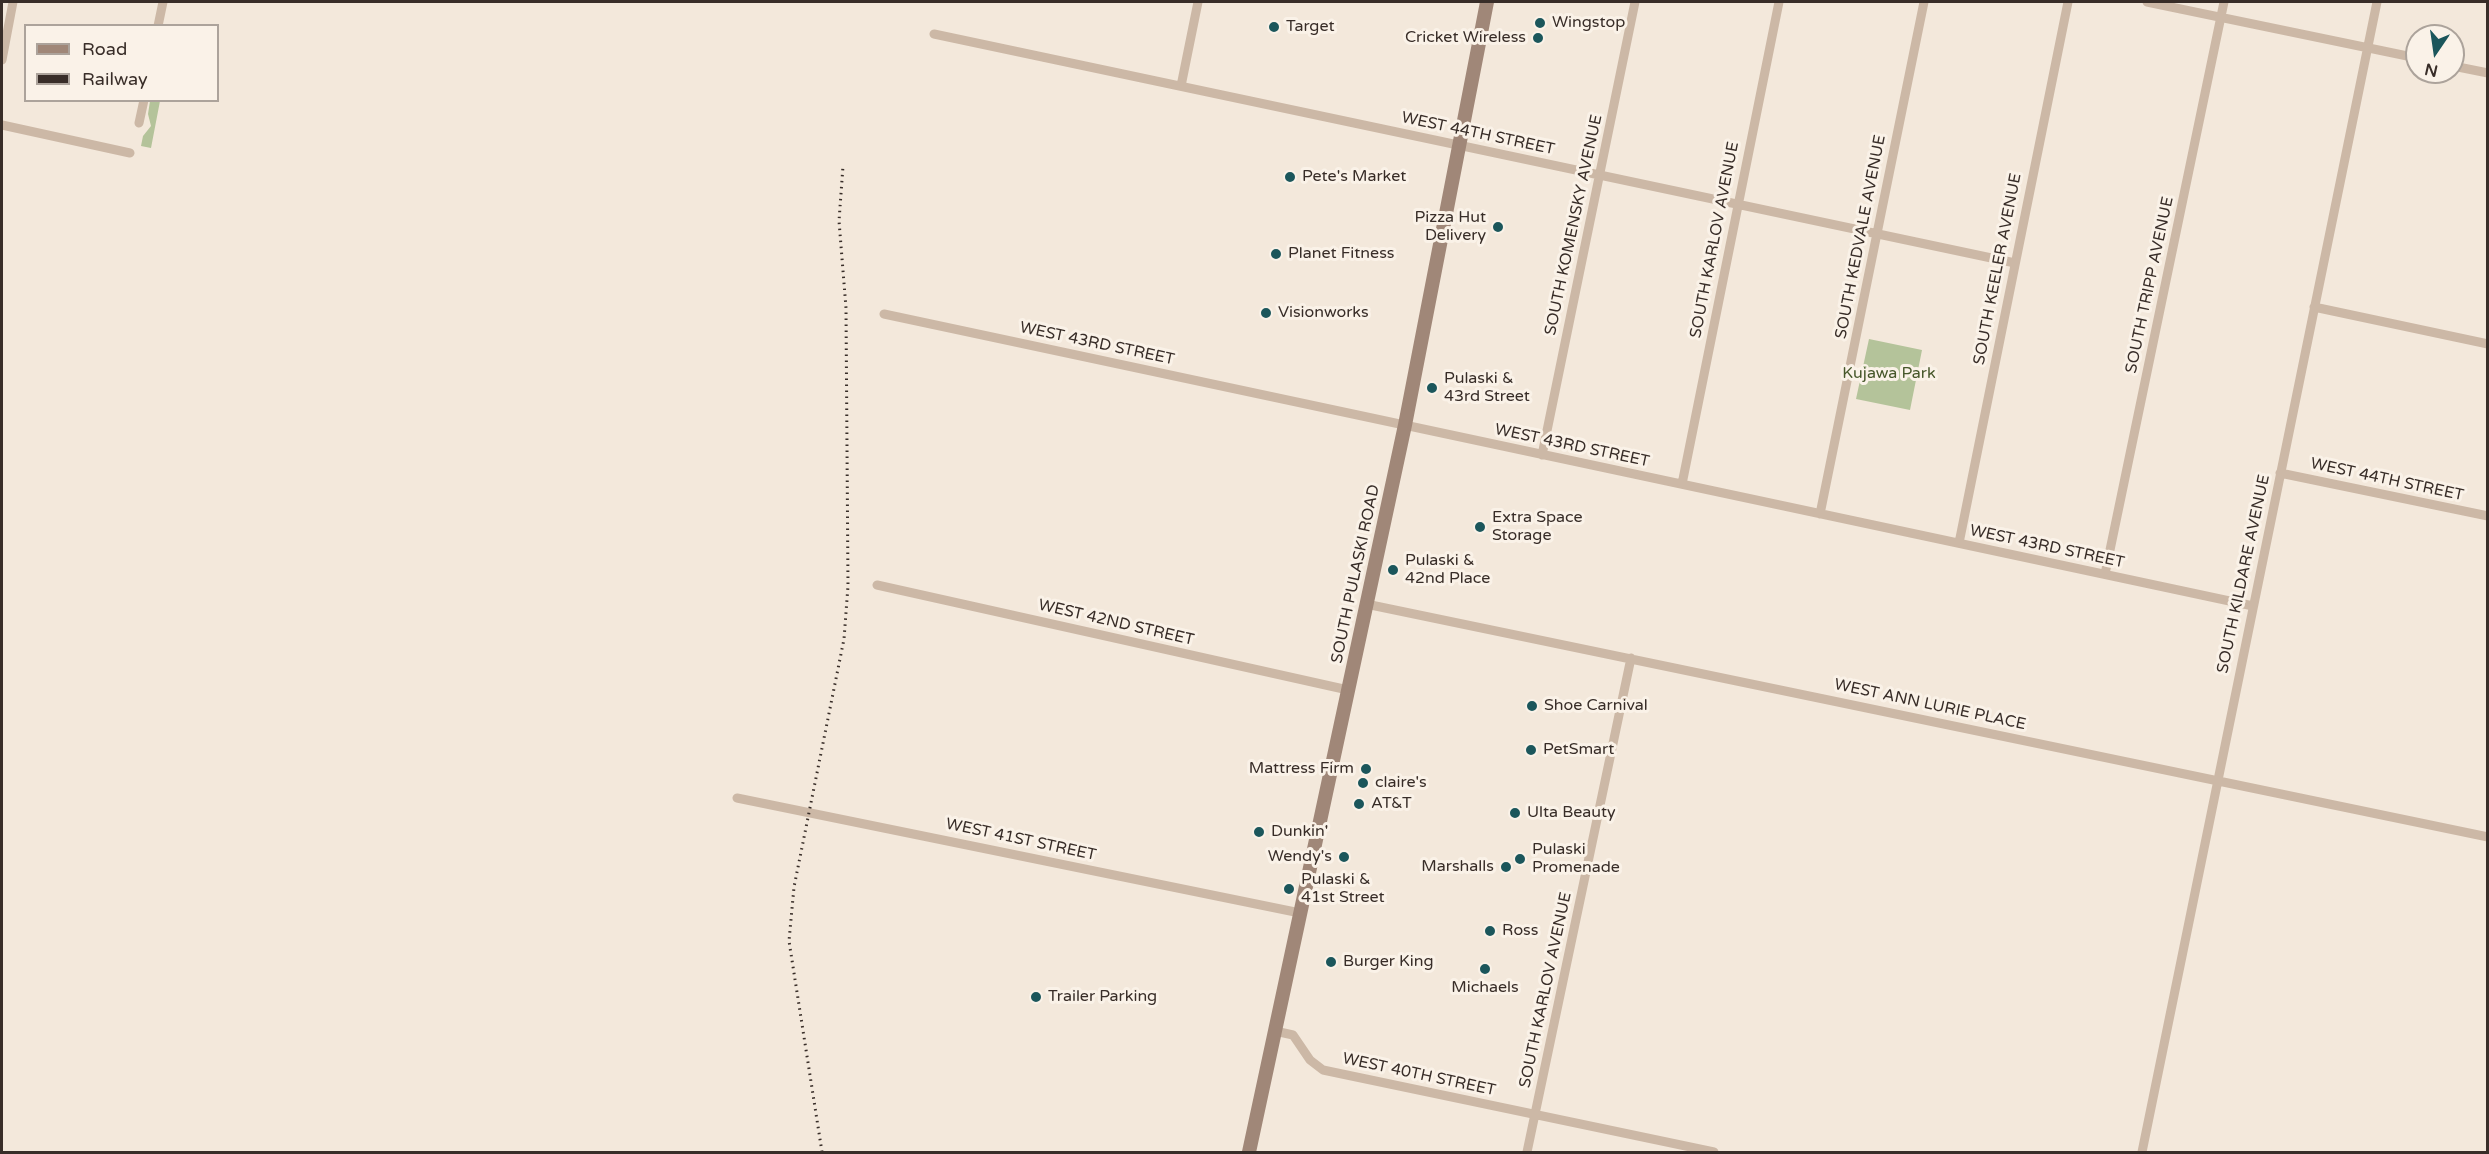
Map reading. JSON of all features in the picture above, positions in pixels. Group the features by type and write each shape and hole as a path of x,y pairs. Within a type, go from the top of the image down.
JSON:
{"main road":[{"name":"SOUTH PULASKI ROAD","path":"1249,1152 1405,425 1487,2"}],"street":[{"path":"2,60 13,2"},
{"path":"158,24 163,2"},
{"path":"1181,86 1198,2"},
{"name":"SOUTH KOMENSKY AVENUE","path":"1542,454 1635,2"},
{"name":"SOUTH KARLOV AVENUE","path":"1682,484 1779,2"},
{"name":"SOUTH KEDVALE AVENUE","path":"1820,514 1924,2"},
{"name":"SOUTH KEELER AVENUE","path":"1959,543 2068,2"},
{"path":"2147,2 2405,56"},
{"name":"SOUTH TRIPP AVENUE","path":"2105,574 2224,2"},
{"name":"SOUTH KILDARE AVENUE","path":"2142,1152 2377,2"},
{"name":"WEST 44TH STREET","path":"934,34 2015,263"},
{"path":"2465,68 2487,73"},
{"path":"139,123 144,102"},
{"path":"2,125 130,153"},
{"path":"2314,307 2487,344"},
{"name":"WEST 43RD STREET","path":"884,314 2253,606"},
{"name":"WEST 44TH STREET","path":"2280,473 2487,516"},
{"name":"WEST 42ND STREET","path":"877,585 1348,690"},
{"name":"WEST ANN LURIE PLACE","path":"1366,603 2487,837"},
{"name":"SOUTH KARLOV AVENUE","path":"1527,1152 1631,658"},
{"name":"WEST 41ST STREET","path":"736,798 1300,913"},
{"name":"WEST 40TH STREET","path":"1275,1031 1293,1035 1310,1060 1323,1070 1714,1152"}],"green space":[{"path":"150,102 160,102 151,148 141,146 143,136 151,126 148,114"},
{"name":"Kujawa Park","path":"1869,339 1922,350 1910,410 1856,399"}],"railway":[{"path":"822,1152 789,941 794,887 844,639 848,586 846,308 839,221 843,166"}],"place":[{"name":"Wingstop","path":"1540,23"},
{"name":"Target","path":"1274,27"},
{"name":"Cricket Wireless","path":"1538,38"},
{"name":"Pete's Market","path":"1290,177"},
{"name":"Pizza Hut Delivery","path":"1498,227"},
{"name":"Planet Fitness","path":"1276,254"},
{"name":"Visionworks","path":"1266,313"},
{"name":"Pulaski & 43rd Street","path":"1432,388"},
{"name":"Extra Space Storage","path":"1480,527"},
{"name":"Pulaski & 42nd Place","path":"1393,570"},
{"name":"Shoe Carnival","path":"1532,706"},
{"name":"PetSmart","path":"1531,750"},
{"name":"Mattress Firm","path":"1366,769"},
{"name":"claire's","path":"1363,783"},
{"name":"AT&T","path":"1359,804"},
{"name":"Ulta Beauty","path":"1515,813"},
{"name":"Dunkin'","path":"1259,832"},
{"name":"Wendy's","path":"1344,857"},
{"name":"Pulaski Promenade","path":"1520,859"},
{"name":"Marshalls","path":"1506,867"},
{"name":"Pulaski & 41st Street","path":"1289,889"},
{"name":"Ross","path":"1490,931"},
{"name":"Burger King","path":"1331,962"},
{"name":"Michaels","path":"1485,969"},
{"name":"Trailer Parking","path":"1036,997"}]}
